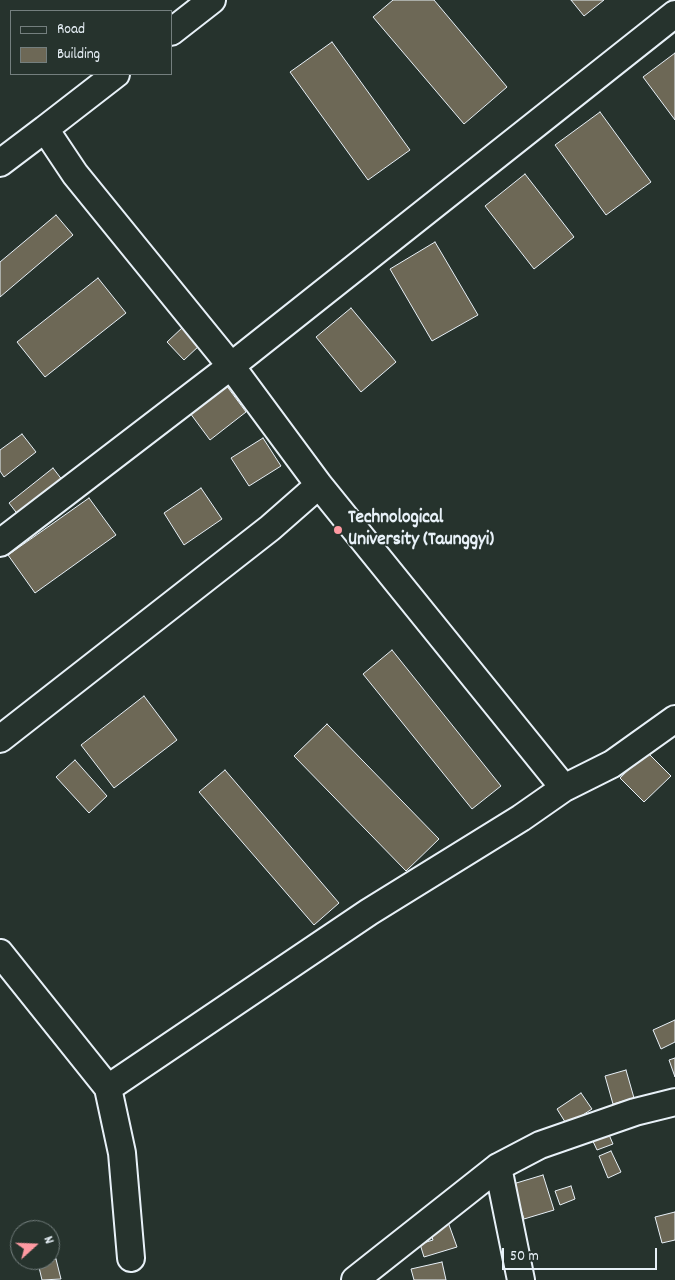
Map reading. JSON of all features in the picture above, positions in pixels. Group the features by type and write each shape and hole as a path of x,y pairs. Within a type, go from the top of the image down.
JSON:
{"street":[{"path":"172,31 212,0"},
{"path":"0,542 231,366 675,14"},
{"path":"0,163 115,75"},
{"path":"45,129 75,174 231,366 319,484 564,788"},
{"path":"0,739 270,528 319,484"},
{"path":"108,1088 369,912 521,818 564,788 612,764 675,719"},
{"path":"0,953 108,1088 122,1153 131,1258"},
{"path":"355,1280 388,1268 498,1167 540,1145 635,1112 675,1102"},
{"path":"498,1167 521,1280"}],"building":[{"path":"393,0 434,0 507,87 464,124 373,17"},
{"path":"571,0 604,0 584,16"},
{"path":"332,42 410,150 368,180 290,72"},
{"path":"675,53 675,120 643,77"},
{"path":"600,112 651,182 606,215 555,145"},
{"path":"525,174 574,237 534,269 485,206"},
{"path":"56,215 73,235 0,297 0,262"},
{"path":"435,242 478,315 432,341 390,269"},
{"path":"98,278 126,313 45,377 17,342"},
{"path":"351,308 396,362 361,392 316,337"},
{"path":"183,327 200,345 184,360 167,342"},
{"path":"226,385 246,412 210,440 190,413"},
{"path":"22,434 36,452 4,477 0,471 0,450"},
{"path":"263,438 281,466 249,486 231,458"},
{"path":"53,468 63,481 19,516 9,503"},
{"path":"201,488 222,519 184,545 164,513"},
{"path":"89,498 116,535 35,593 8,555"},
{"path":"392,650 501,786 472,809 363,674"},
{"path":"144,696 177,740 114,788 81,745"},
{"path":"327,724 439,839 406,871 294,756"},
{"path":"647,752 671,776 644,802 620,778"},
{"path":"75,760 107,796 89,813 56,777"},
{"path":"225,770 339,903 314,925 199,792"},
{"path":"675,1020 675,1042 661,1049 653,1030"},
{"path":"675,1058 675,1077 669,1060"},
{"path":"626,1070 634,1098 613,1104 605,1076"},
{"path":"581,1093 592,1109 567,1125 557,1109"},
{"path":"607,1130 613,1144 597,1150 591,1137"},
{"path":"611,1151 621,1172 608,1178 599,1156"},
{"path":"543,1175 554,1210 524,1219 513,1184"},
{"path":"571,1186 575,1199 560,1205 555,1191"},
{"path":"675,1212 675,1240 662,1243 655,1217"},
{"path":"448,1222 457,1247 424,1257 420,1244 433,1240 429,1228"},
{"path":"442,1262 446,1280 414,1280 411,1269"},
{"path":"40,1270 59,1270 61,1279 42,1280"}],"place":[{"name":"Technological University (Taunggyi)","path":"338,530"}]}
